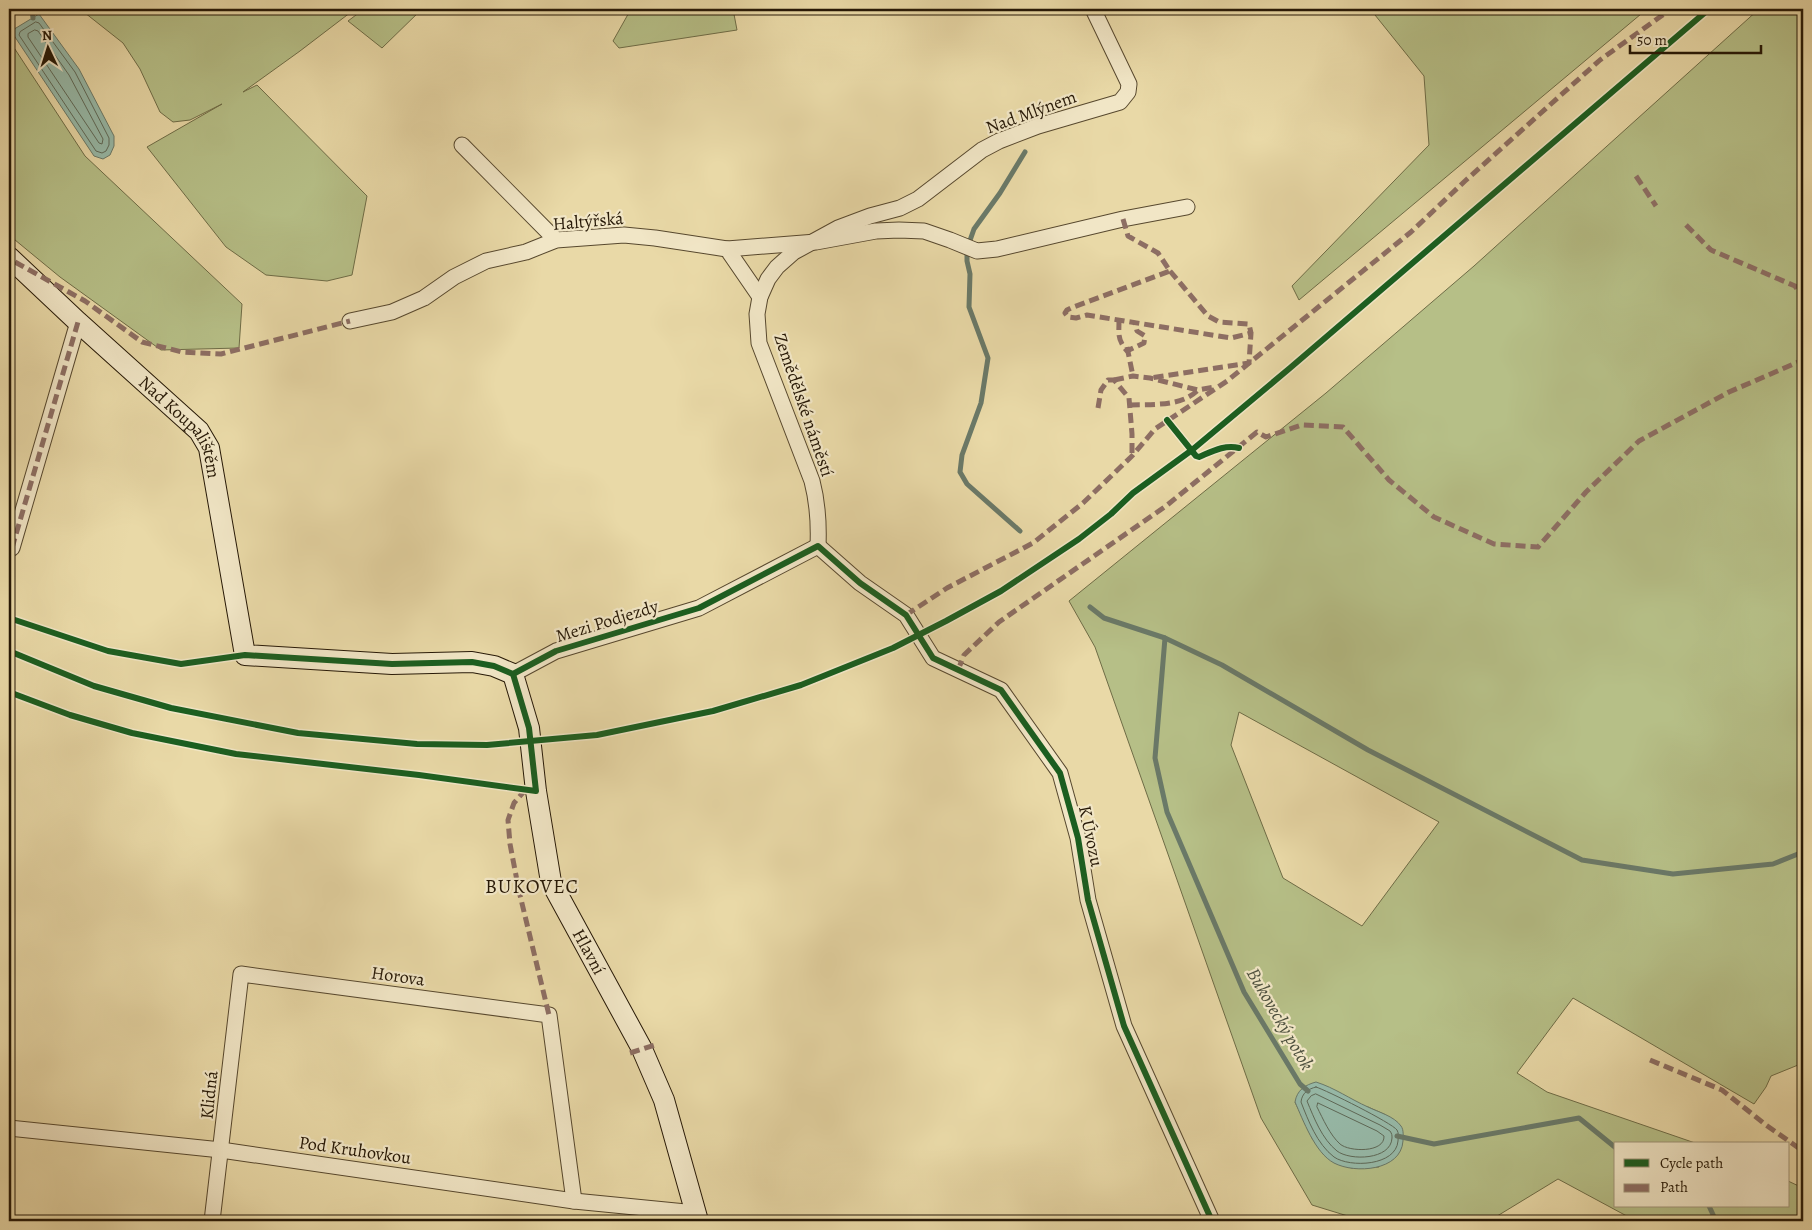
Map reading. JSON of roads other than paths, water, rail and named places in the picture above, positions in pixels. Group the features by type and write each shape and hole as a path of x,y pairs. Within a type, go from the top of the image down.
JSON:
{"street":[{"name":"Nad Mlýnem","path":"816,242 838,228 870,216 900,208 918,199 982,150 999,141 1038,126 1120,102 1128,92 1128,84 1093,9"},
{"path":"462,144 556,240"},
{"path":"816,242 876,231 924,231 976,251 997,249 1123,219 1187,207"},
{"name":"Haltýřská","path":"350,321 392,312 424,298 454,277 486,262 526,252 556,240 624,235 727,249 816,242"},
{"name":"Zemědělské náměstí","path":"816,242 794,252 777,267 768,279 760,297 757,314 759,343 812,481 817,503 818,546"},
{"path":"727,249 760,297"},
{"name":"Nad Koupalištěm","path":"9,257 199,431 209,448 246,654 392,664 472,662 494,666 513,674"},
{"path":"12,548 78,322"},
{"name":"Mezi Podjezdy","path":"513,674 556,652 699,608 818,546"},
{"name":"K Úvozu","path":"818,546 860,583 906,615 933,658 1001,690 1060,773 1078,838 1088,900 1124,1026 1212,1221"},
{"name":"Hlavní","path":"513,674 530,728 536,791 551,882 642,1049 664,1100 697,1217"},
{"name":"Horova","path":"241,974 549,1015 574,1201"},
{"name":"Klidná","path":"212,1221 241,974"},
{"name":"Pod Kruhovkou","path":"9,1128 221,1150 697,1217"}],"water":[{"path":"39,14 79,69 114,136 114,146 110,155 103,159 94,156 11,31"},
{"path":"1316,1082 1386,1115 1398,1123 1403,1129 1403,1141 1400,1151 1394,1159 1386,1164 1365,1169 1343,1166 1327,1158 1310,1136 1295,1102 1302,1089"}],"waterway":[{"path":"32,9 33,18"},
{"path":"1020,531 967,484 960,472 962,455 981,403 988,358 969,307 970,274 967,249 974,229 1000,193 1025,152"},
{"path":"1090,607 1104,618 1165,638 1222,665 1368,750 1582,860 1673,874 1773,864 1803,852"},
{"name":"Bukovecký potok","path":"1165,638 1155,758 1167,812 1244,992 1300,1084 1308,1091"},
{"name":"Bukovecký potok","path":"1397,1136 1434,1144 1579,1118 1614,1146"},
{"name":"Bukovecký potok","path":"1710,1208 1716,1221"}],"district":[{"name":"BUKOVEC","path":"532,886"}]}
